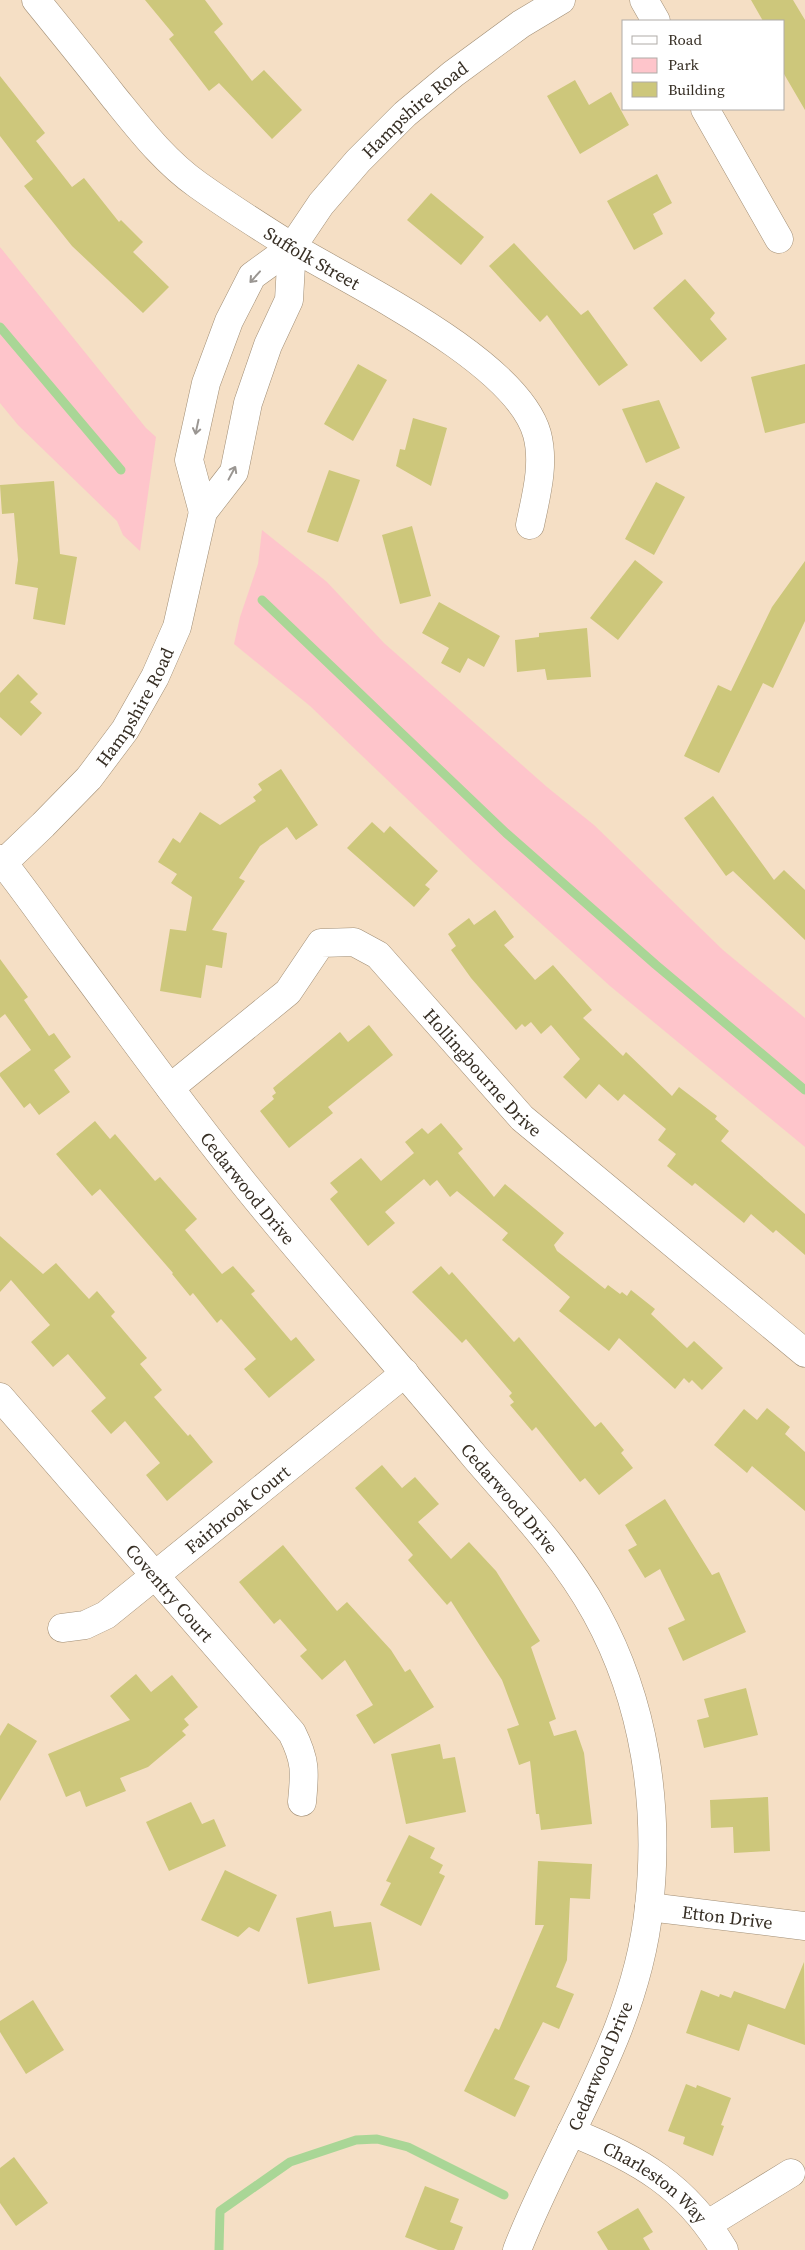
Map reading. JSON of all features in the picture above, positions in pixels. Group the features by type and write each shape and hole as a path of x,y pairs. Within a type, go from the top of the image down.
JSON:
{"street":[{"name":"Suffolk Street","path":"36,0 156,148 197,184 292,246 412,316 472,355 517,397 529,414 537,434 540,461 530,526"},
{"name":"Hampshire Road","path":"203,512 190,460 206,383 229,321 252,276 292,246 321,204 358,161 405,114 461,68 521,24 561,0"},
{"path":"644,0 655,20"},
{"path":"706,110 779,239"},
{"name":"Hampshire Road","path":"1,863 89,778 125,730 155,677 176,626 203,512 234,472 248,403 268,345 289,300 292,246"},
{"name":"Cedarwood Drive","path":"1,863 170,1088 266,1210 552,1548 596,1613 623,1673 640,1726 649,1780 653,1836 649,1907 639,1969 620,2026 544,2186 517,2250"},
{"name":"Hollingbourne Drive","path":"170,1088 288,992 320,943 354,942 378,955 522,1118 805,1353"},
{"name":"Fairbrook Court","path":"62,1628 85,1625 106,1615 405,1373"},
{"name":"Coventry Court","path":"0,1397 292,1733 300,1748 305,1770 302,1802"},
{"name":"Etton Drive","path":"649,1907 805,1926"},
{"name":"Charleston Way","path":"571,2132 607,2146 644,2165 670,2185 708,2224 724,2250"},
{"path":"708,2224 792,2172"}],"green space":[{"path":"0,247 146,428 156,437 140,551 123,535 117,521 18,425 0,403"},
{"path":"262,530 327,582 384,643 547,787 594,825 723,950 805,1018 805,1147 610,986 473,862 310,706 234,644 240,617 258,564"}],"building":[{"path":"145,0 205,0 223,24 214,32 252,81 264,70 302,110 272,139 219,83 209,91 169,39 174,35"},
{"path":"751,0 793,0 805,20 805,110 785,76 785,20 762,20"},
{"path":"0,76 45,133 36,141 72,187 84,178 119,222 121,220 143,242 133,252 169,287 143,313 72,246 24,186 33,179 0,136"},
{"path":"575,80 589,105 611,92 629,125 580,154 547,96"},
{"path":"657,174 672,203 653,214 663,234 634,250 607,201"},
{"path":"431,193 484,237 461,265 407,220"},
{"path":"514,243 581,315 588,310 628,365 599,386 547,315 540,322 489,266"},
{"path":"685,279 715,313 710,319 727,339 701,362 653,308"},
{"path":"358,364 387,380 353,441 324,424"},
{"path":"805,364 805,423 765,433 751,377"},
{"path":"659,400 680,448 646,463 622,409"},
{"path":"413,418 447,428 431,486 396,466 400,449 405,450"},
{"path":"329,470 360,480 338,542 307,532"},
{"path":"54,481 60,554 77,557 65,625 33,619 38,588 15,584 18,560 14,513 2,514 0,485"},
{"path":"656,482 685,497 654,555 625,539"},
{"path":"412,526 431,596 400,604 382,535"},
{"path":"635,560 663,582 618,640 590,618"},
{"path":"805,561 805,621 773,688 763,683 719,773 684,756 718,685 731,691 772,607"},
{"path":"439,602 500,636 484,667 468,658 460,673 441,663 449,648 422,633"},
{"path":"587,628 591,677 547,680 545,669 517,672 515,640 539,637 539,633"},
{"path":"18,674 38,694 30,702 42,713 21,736 0,717 0,693"},
{"path":"281,769 318,825 296,840 287,827 260,846 239,878 245,881 212,930 227,933 222,968 206,965 201,998 160,991 170,929 186,931 192,897 171,883 177,874 158,862 173,838 180,843 200,812 220,825 256,801 253,797 262,790 258,784"},
{"path":"713,796 774,880 784,870 805,890 805,940 733,871 726,876 684,818"},
{"path":"372,822 384,833 390,826 438,871 425,885 430,889 414,907 347,848"},
{"path":"495,910 514,937 504,945 535,980 553,965 592,1010 583,1018 623,1056 626,1052 672,1096 679,1087 717,1116 715,1119 729,1131 721,1141 805,1214 805,1255 776,1230 773,1233 751,1214 744,1223 695,1183 692,1186 667,1166 676,1154 658,1140 666,1129 624,1094 618,1101 599,1084 586,1099 563,1077 580,1059 551,1025 541,1034 531,1022 525,1027 522,1024 516,1030 471,978 451,950 456,946 448,934 469,918 474,925"},
{"path":"0,959 28,997 24,1000 49,1036 54,1033 71,1057 54,1070 70,1092 39,1115 30,1103 24,1108 0,1076 0,1073 31,1050 5,1014 0,1018"},
{"path":"369,1025 393,1055 328,1107 333,1113 289,1148 260,1111 274,1099 272,1096 276,1093 273,1088 340,1032 348,1042"},
{"path":"95,1121 110,1139 115,1134 155,1181 160,1177 197,1219 185,1230 222,1274 233,1266 255,1291 251,1294 291,1341 296,1337 315,1360 269,1398 244,1369 256,1359 221,1319 217,1323 193,1293 190,1296 173,1273 100,1189 92,1196 56,1154"},
{"path":"441,1123 463,1149 458,1153 494,1197 505,1184 564,1233 554,1245 557,1251 605,1289 608,1285 620,1294 622,1292 627,1296 631,1290 655,1309 651,1314 687,1348 694,1341 723,1368 702,1390 692,1380 689,1383 684,1378 675,1389 619,1338 609,1351 559,1311 570,1297 502,1240 508,1233 457,1191 450,1197 437,1180 430,1186 424,1179 385,1212 395,1223 368,1246 330,1199 338,1192 330,1183 361,1158 381,1181 414,1153 405,1142 422,1128 428,1134"},
{"path":"0,1236 43,1274 56,1263 89,1299 97,1291 115,1312 111,1316 147,1358 140,1364 162,1390 154,1397 188,1436 190,1434 213,1462 167,1501 146,1475 160,1463 125,1421 111,1434 91,1411 106,1398 68,1354 53,1367 31,1342 50,1325 11,1280 0,1292"},
{"path":"441,1266 449,1275 452,1272 514,1342 519,1337 595,1427 601,1422 624,1450 621,1453 633,1468 599,1495 585,1478 580,1482 536,1427 532,1431 510,1405 514,1402 509,1396 512,1393 466,1339 462,1343 412,1292"},
{"path":"767,1408 790,1427 785,1434 805,1452 805,1511 752,1466 747,1473 714,1445 744,1409 757,1420"},
{"path":"382,1465 402,1488 415,1477 439,1504 418,1522 451,1559 469,1542 496,1571 540,1641 531,1647 556,1719 549,1722 554,1736 576,1730 584,1753 592,1824 541,1830 539,1814 536,1814 530,1761 519,1765 507,1729 519,1725 502,1680 451,1601 447,1605 408,1560 413,1555 355,1488"},
{"path":"665,1499 712,1575 719,1572 746,1632 683,1661 668,1628 685,1620 660,1569 645,1578 628,1550 637,1545 625,1525"},
{"path":"283,1545 337,1611 347,1602 391,1650 405,1672 410,1669 434,1707 374,1744 356,1715 373,1705 345,1660 322,1680 300,1656 307,1650 280,1619 274,1624 239,1582"},
{"path":"136,1674 151,1692 172,1675 198,1707 184,1719 189,1725 182,1731 186,1735 148,1767 120,1778 126,1791 86,1807 80,1791 66,1797 48,1754 130,1720 110,1696"},
{"path":"746,1688 758,1735 704,1748 697,1720 709,1717 704,1699"},
{"path":"8,1723 37,1741 0,1801 0,1736"},
{"path":"440,1744 443,1759 455,1757 466,1812 406,1824 391,1754"},
{"path":"768,1797 770,1851 734,1853 733,1827 711,1828 710,1800"},
{"path":"191,1802 202,1824 214,1819 226,1846 169,1871 146,1822"},
{"path":"409,1835 435,1848 430,1858 443,1865 439,1873 445,1876 421,1926 380,1905 391,1883 386,1881"},
{"path":"538,1861 592,1864 590,1899 570,1898 567,1960 556,1987 574,1994 559,2029 543,2022 514,2079 530,2086 515,2117 464,2091 495,2028 499,2030 544,1925 535,1925"},
{"path":"225,1870 277,1895 259,1932 249,1927 238,1937 201,1920"},
{"path":"331,1911 334,1927 371,1922 380,1970 308,1984 296,1918"},
{"path":"804,1962 805,2045 748,2024 739,2051 686,2033 701,1990 719,1997 720,1994 731,1998 734,1991 785,2009"},
{"path":"33,2000 64,2050 26,2074 0,2032 0,2021"},
{"path":"686,2084 696,2088 697,2085 731,2098 721,2125 724,2126 713,2156 683,2144 685,2137 668,2131"},
{"path":"14,2157 48,2203 16,2226 0,2203 0,2168"},
{"path":"425,2186 459,2199 450,2222 463,2227 454,2250 438,2250 405,2237"},
{"path":"638,2208 653,2232 643,2238 650,2250 608,2250 597,2232"}],"waterway":[{"path":"0,327 121,470"},
{"path":"262,600 506,833 656,965 805,1090"},
{"path":"219,2250 220,2211 290,2162 356,2140 377,2139 408,2147 504,2195"}]}
